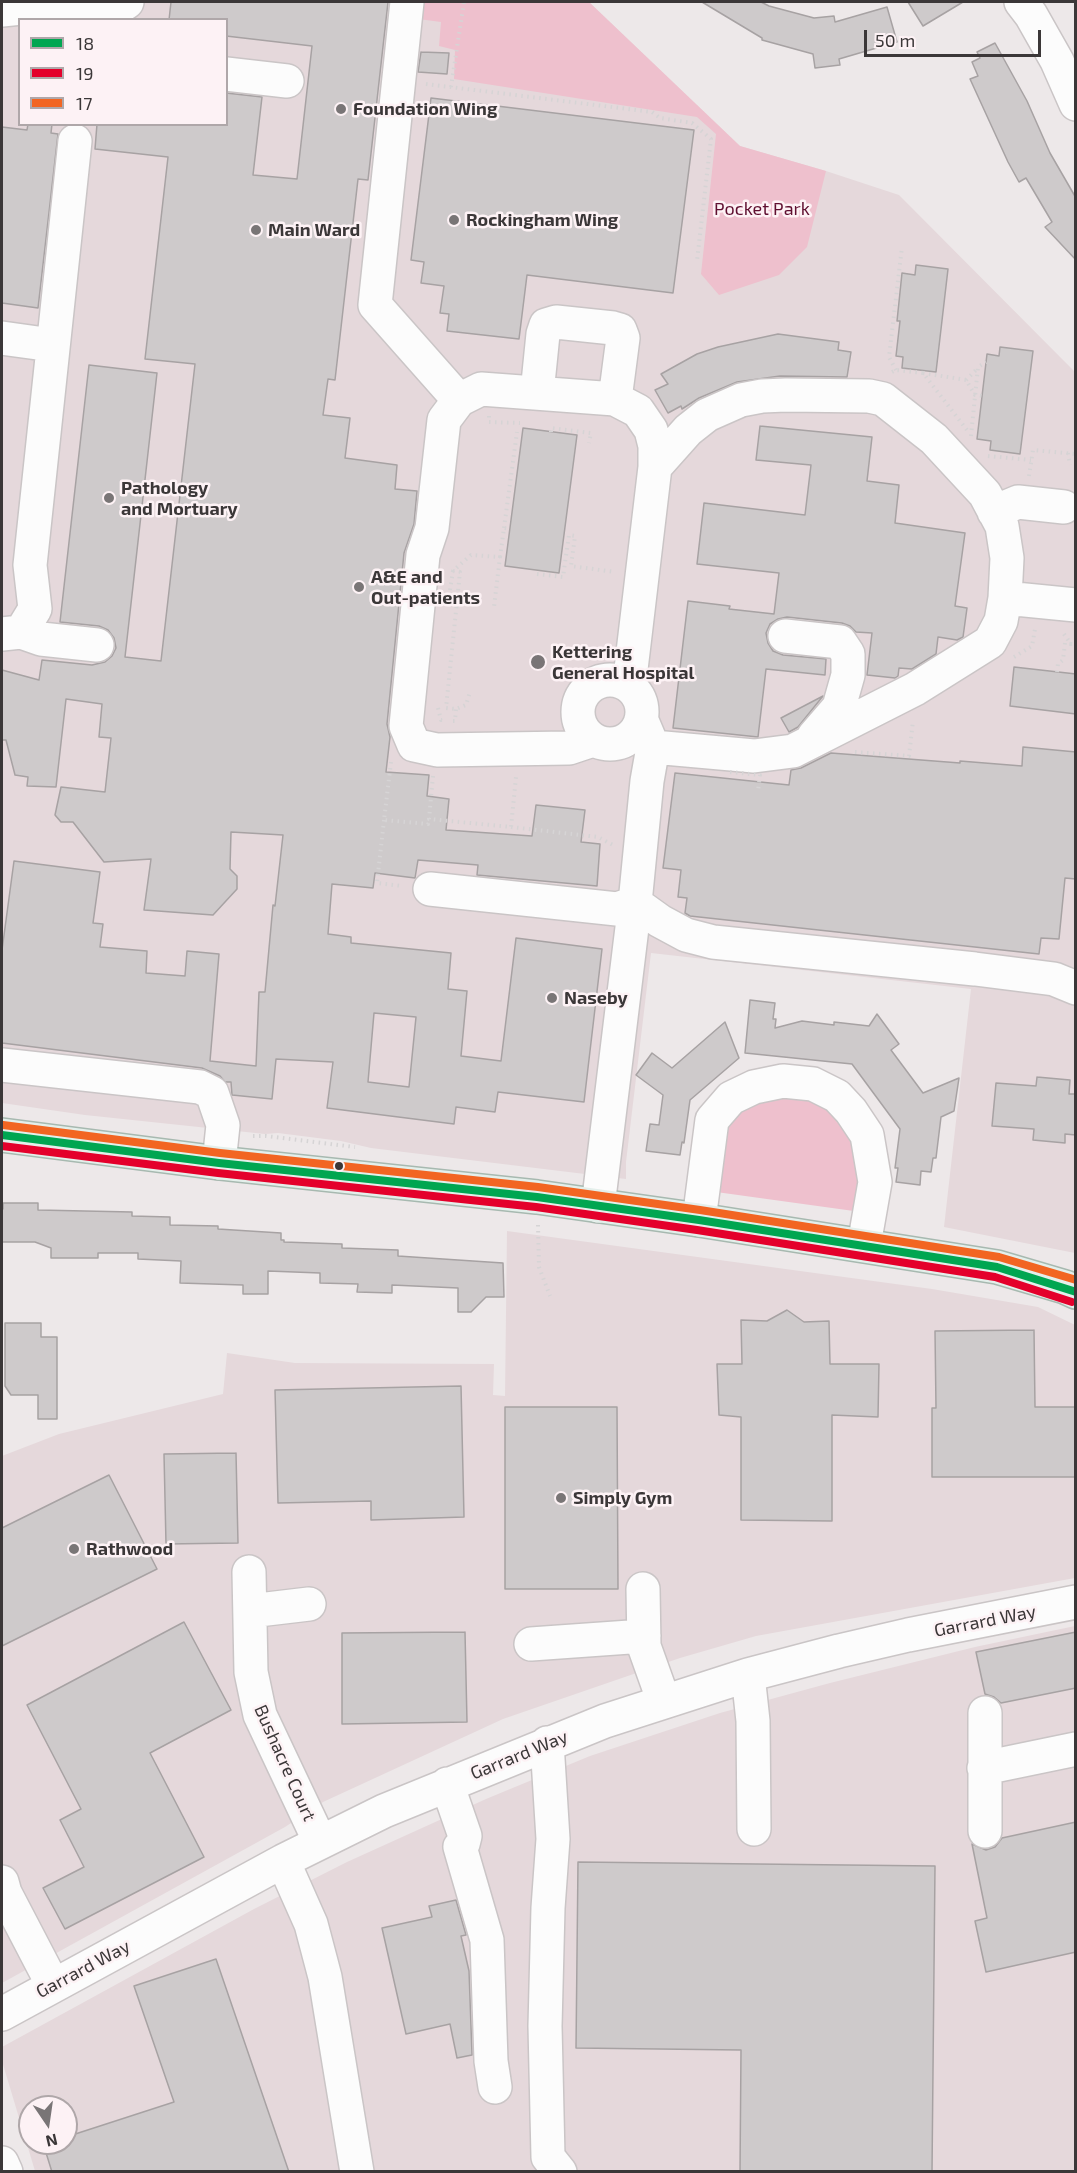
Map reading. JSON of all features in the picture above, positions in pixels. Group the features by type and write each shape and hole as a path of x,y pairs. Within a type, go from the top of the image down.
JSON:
{"main road":[{"path":"2,1135 219,1162 537,1197 699,1220 997,1267 1076,1292"}],"street":[{"path":"2,10 113,11 127,2"},
{"path":"407,2 375,305 459,400"},
{"path":"1021,2 1057,61 1076,104"},
{"path":"228,74 287,81"},
{"path":"11,633 35,609 30,565 75,141"},
{"path":"537,393 543,334 546,325 556,322 613,327 620,330 623,338 615,399"},
{"path":"2,338 52,345"},
{"path":"602,742 569,748 437,750 414,745 406,726 423,555 432,528 444,420 459,400 481,389 615,399 638,411 651,430 655,446 655,467 629,686"},
{"path":"598,1206 635,903 647,747 641,701 629,686 620,681 598,682 589,687 582,696 578,716 580,726 602,742 632,755 647,747 754,756 793,751 915,689 990,642 1001,621 1005,598 1007,558 1002,526 985,495 934,439 883,399 869,396 786,395 741,400 707,415 688,430 655,467"},
{"path":"994,512 1018,502 1064,507"},
{"path":"1005,598 1076,605"},
{"path":"11,633 97,645"},
{"path":"785,636 840,642 848,654 848,675 839,707 809,742"},
{"path":"848,675 879,706"},
{"path":"430,889 617,909 635,903"},
{"path":"635,903 660,921 686,934 716,930 889,949 1054,979 1076,988"},
{"path":"2,1065 200,1087 212,1093 223,1125 219,1162"},
{"path":"699,1220 712,1120 731,1098 754,1087 783,1081 813,1084 837,1096 851,1111 867,1135 875,1182 864,1245"},
{"name":"Bushacre Court","path":"249,1572 251,1672 260,1715 320,1842"},
{"path":"643,1589 644,1646 664,1702"},
{"name":"Garrard Way","path":"2,2014 320,1842 384,1811 547,1743 605,1721 748,1675 908,1635 1076,1602"},
{"path":"250,1611 309,1604"},
{"path":"531,1644 644,1636"},
{"path":"748,1675 753,1721 754,1829"},
{"path":"985,1713 985,1832"},
{"path":"547,1743 553,1839 544,2026 548,2157 560,2172"},
{"path":"984,1768 1076,1749"},
{"path":"447,1784 465,1836 460,1847 487,1940 491,2061 495,2087"},
{"path":"283,1861 311,1924 325,1977 357,2172"},
{"path":"2,1882 5,1893 53,1985"},
{"path":"2,2163 6,2172"}],"path":[{"path":"464,2 451,87 652,112 660,118 692,123 711,139 697,261"},
{"path":"896,370 890,357 902,247"},
{"path":"966,380 986,362"},
{"path":"971,436 978,367"},
{"path":"923,373 966,380 975,395"},
{"path":"975,395 983,396"},
{"path":"551,432 551,428 591,433 589,443"},
{"path":"972,429 978,430"},
{"path":"494,607 517,432"},
{"path":"1068,453 1070,465"},
{"path":"988,456 1031,460"},
{"path":"504,528 510,529"},
{"path":"537,574 563,577 569,536 575,536 571,567 620,573"},
{"path":"470,692 466,705 456,709 446,708 460,572 453,571 471,555 500,557"},
{"path":"1057,672 1058,664 1063,660 1065,643 1071,644"},
{"path":"437,711 441,720 455,721 456,709"},
{"path":"391,762 377,883 430,889"},
{"path":"384,820 428,824 434,769"},
{"path":"511,827 516,772"},
{"path":"730,772 760,775 758,791"},
{"path":"429,819 598,837 615,846"},
{"path":"501,826 501,834"},
{"path":"537,1197 539,1267 550,1296"}],"shaded area":[{"name":"Kettering General Hospital","path":"2,2 589,2 740,146 899,195 1075,372 1075,1253 944,1227 971,989 651,953 626,1162 626,1179 371,1148 341,1141 278,1133 265,1134 85,1115 2,1103"},
{"path":"507,1231 932,1289 1038,1307 1075,1325 1075,1578 756,1636 680,1658 503,1719 323,1802 285,1827 2,1983 2,1456 59,1434 223,1394 227,1353 295,1363 494,1364 493,1395 505,1396"},
{"path":"1075,1626 1075,2171 35,2171 30,2155 78,2155 78,2095 18,2095 18,2114 2,2061 2,2047 254,1909 347,1862 486,1799 590,1756 720,1713 975,1647"}],"green space":[{"name":"Pocket Park","path":"412,2 589,2 740,146 826,171 807,247 779,275 719,295 701,274 716,134 697,117 454,79 455,50 439,46 441,22 411,18"},
{"path":"804,1090 857,1132 861,1212 709,1191 713,1147 735,1109"}],"building":[{"path":"171,2 388,2 368,180 358,179 335,380 328,379 323,415 350,418 345,458 397,465 395,489 417,491 414,524 404,553 387,724 390,737 386,772 429,775 427,796 449,799 446,830 532,836 536,805 585,810 581,842 600,844 597,886 477,875 478,865 418,860 415,878 375,873 373,888 332,884 328,934 351,937 351,943 451,953 448,989 467,991 461,1056 501,1061 516,938 602,949 584,1102 498,1092 495,1112 456,1107 454,1124 327,1108 333,1062 276,1059 272,1099 232,1095 231,1082 225,1082 220,1076 202,1068 2,1043 2,950 14,861 100,872 93,923 103,924 100,947 147,951 146,973 185,976 187,951 219,954 210,1061 256,1066 259,992 265,992 273,905 275,906 283,835 231,832 230,869 237,876 237,889 213,915 144,910 151,859 104,862 73,822 61,822 55,815 61,787 105,792 111,738 99,737 102,704 66,699 56,787 27,786 28,777 15,775 6,740 2,740 2,670 39,680 42,660 92,665 105,662 116,648 114,638 108,630 99,626 60,622 89,365 157,373 125,657 161,661 195,364 145,359 168,157 95,149 97,126 228,126 228,93 262,97 253,175 297,179 312,46 228,36 228,18 169,18","holes":["374,1013 416,1017 409,1087 368,1082"]},
{"path":"702,2 761,2 814,18 834,16 835,22 887,7 897,42 839,59 840,65 815,68 813,54 762,40"},
{"path":"908,2 963,2 923,26"},
{"path":"995,43 1027,101 1050,153 1076,198 1076,260 1045,227 1052,222 1026,178 1019,182 970,79 978,76 972,62 980,58 977,52"},
{"path":"421,52 449,53 447,74 418,72"},
{"name":"Rockingham Wing","path":"431,98 694,130 673,293 527,275 519,339 447,331 449,314 440,313 444,286 421,283 424,262 411,260"},
{"path":"28,126 52,126 51,133 58,134 38,308 2,303 2,127 27,130"},
{"path":"916,265 948,269 936,372 902,368 903,357 896,356 902,273 915,275"},
{"path":"778,334 839,342 838,350 851,352 847,377 780,376 737,382 699,398 682,409 681,406 668,413 655,390 668,384 661,374 697,354"},
{"path":"1000,347 1033,351 1020,454 990,450 991,441 977,439 987,354 999,356"},
{"path":"760,426 872,437 867,481 899,485 895,523 965,533 955,606 967,608 963,637 957,640 938,637 936,654 912,669 899,668 898,676 895,678 867,675 872,633 856,632 850,626 842,623 787,617 778,619 770,624 766,633 773,651 783,655 826,659 825,675 766,669 758,737 673,728 688,601 774,614 779,573 697,564 704,503 805,515 811,465 756,460"},
{"path":"523,428 577,435 559,573 505,566"},
{"path":"1014,667 1076,674 1076,714 1010,706"},
{"path":"823,696 798,727 789,732 781,718"},
{"path":"1023,747 1076,752 1076,879 1065,878 1059,939 1041,938 1039,954 690,916 685,913 687,898 678,897 681,870 663,868 675,773 789,785 791,770 801,768 831,753 1022,766"},
{"path":"750,1000 775,1003 773,1019 776,1019 775,1028 802,1021 869,1026 877,1014 899,1044 891,1050 923,1093 959,1078 954,1111 941,1117 936,1158 933,1158 931,1172 921,1171 920,1185 896,1182 898,1168 895,1168 900,1129 852,1064 745,1053"},
{"path":"725,1022 739,1058 690,1100 680,1155 646,1151 650,1124 659,1125 663,1095 636,1075 652,1053 672,1068"},
{"path":"1037,1077 1070,1080 1069,1094 1076,1094 1076,1135 1065,1134 1065,1143 1033,1140 1034,1129 992,1126 996,1083 1036,1086"},
{"path":"3,1203 38,1203 38,1210 132,1212 132,1216 170,1217 170,1225 218,1226 218,1229 281,1233 281,1240 284,1242 342,1244 342,1248 398,1250 398,1256 503,1263 504,1297 486,1297 471,1312 458,1312 458,1288 392,1285 392,1293 357,1292 358,1284 320,1283 320,1273 268,1271 268,1294 243,1294 243,1285 180,1283 181,1261 138,1259 138,1253 98,1253 98,1258 51,1258 51,1248 35,1242 2,1242"},
{"path":"787,1310 804,1322 829,1321 830,1364 879,1364 878,1417 832,1415 832,1521 741,1520 741,1417 719,1415 717,1364 742,1364 741,1320 767,1321"},
{"path":"5,1323 41,1323 41,1337 57,1337 57,1419 38,1419 38,1395 11,1395 5,1386"},
{"path":"1034,1330 1035,1407 1076,1407 1076,1477 932,1477 932,1408 936,1408 935,1331"},
{"path":"461,1386 464,1517 371,1520 371,1501 278,1503 275,1390"},
{"name":"Simply Gym","path":"505,1407 617,1407 618,1589 505,1589"},
{"path":"236,1453 238,1543 166,1544 164,1454"},
{"name":"Rathwood","path":"109,1475 157,1569 2,1646 2,1528"},
{"path":"184,1622 231,1710 150,1753 204,1857 65,1929 43,1888 84,1867 60,1820 81,1809 27,1705"},
{"path":"465,1632 467,1722 342,1724 342,1633"},
{"path":"1076,1632 1076,1688 1001,1703 985,1694 976,1652"},
{"path":"1076,1822 1076,1952 986,1972 975,1921 987,1918 972,1844 986,1850 995,1847 1002,1838"},
{"path":"578,1862 935,1866 932,2172 740,2172 741,2050 576,2048"},
{"path":"456,1900 466,1935 461,1936 469,1971 472,2055 457,2058 450,2024 406,2034 382,1928 432,1917 429,1906"},
{"path":"216,1959 289,2172 52,2172 47,2155 78,2155 78,2133 174,2102 134,1986"}],"transit line":[{"name":"17","path":"3,1125 220,1153 538,1187 700,1210 999,1257 1076,1280"},
{"name":"18","path":"2,1135 219,1163 537,1197 699,1220 997,1267 1076,1292"},
{"name":"19","path":"2,1146 218,1173 536,1207 697,1230 995,1277 1072,1302"}],"place":[{"name":"Foundation Wing","path":"341,109"},
{"name":"Rockingham Wing","path":"454,220"},
{"name":"Main Ward","path":"256,230"},
{"name":"Pathology and Mortuary","path":"109,498"},
{"name":"A&E and Out-patients","path":"359,587"},
{"name":"Kettering General Hospital","path":"538,662"},
{"name":"Naseby","path":"552,998"},
{"name":"Simply Gym","path":"561,1498"},
{"name":"Rathwood","path":"74,1549"}]}
